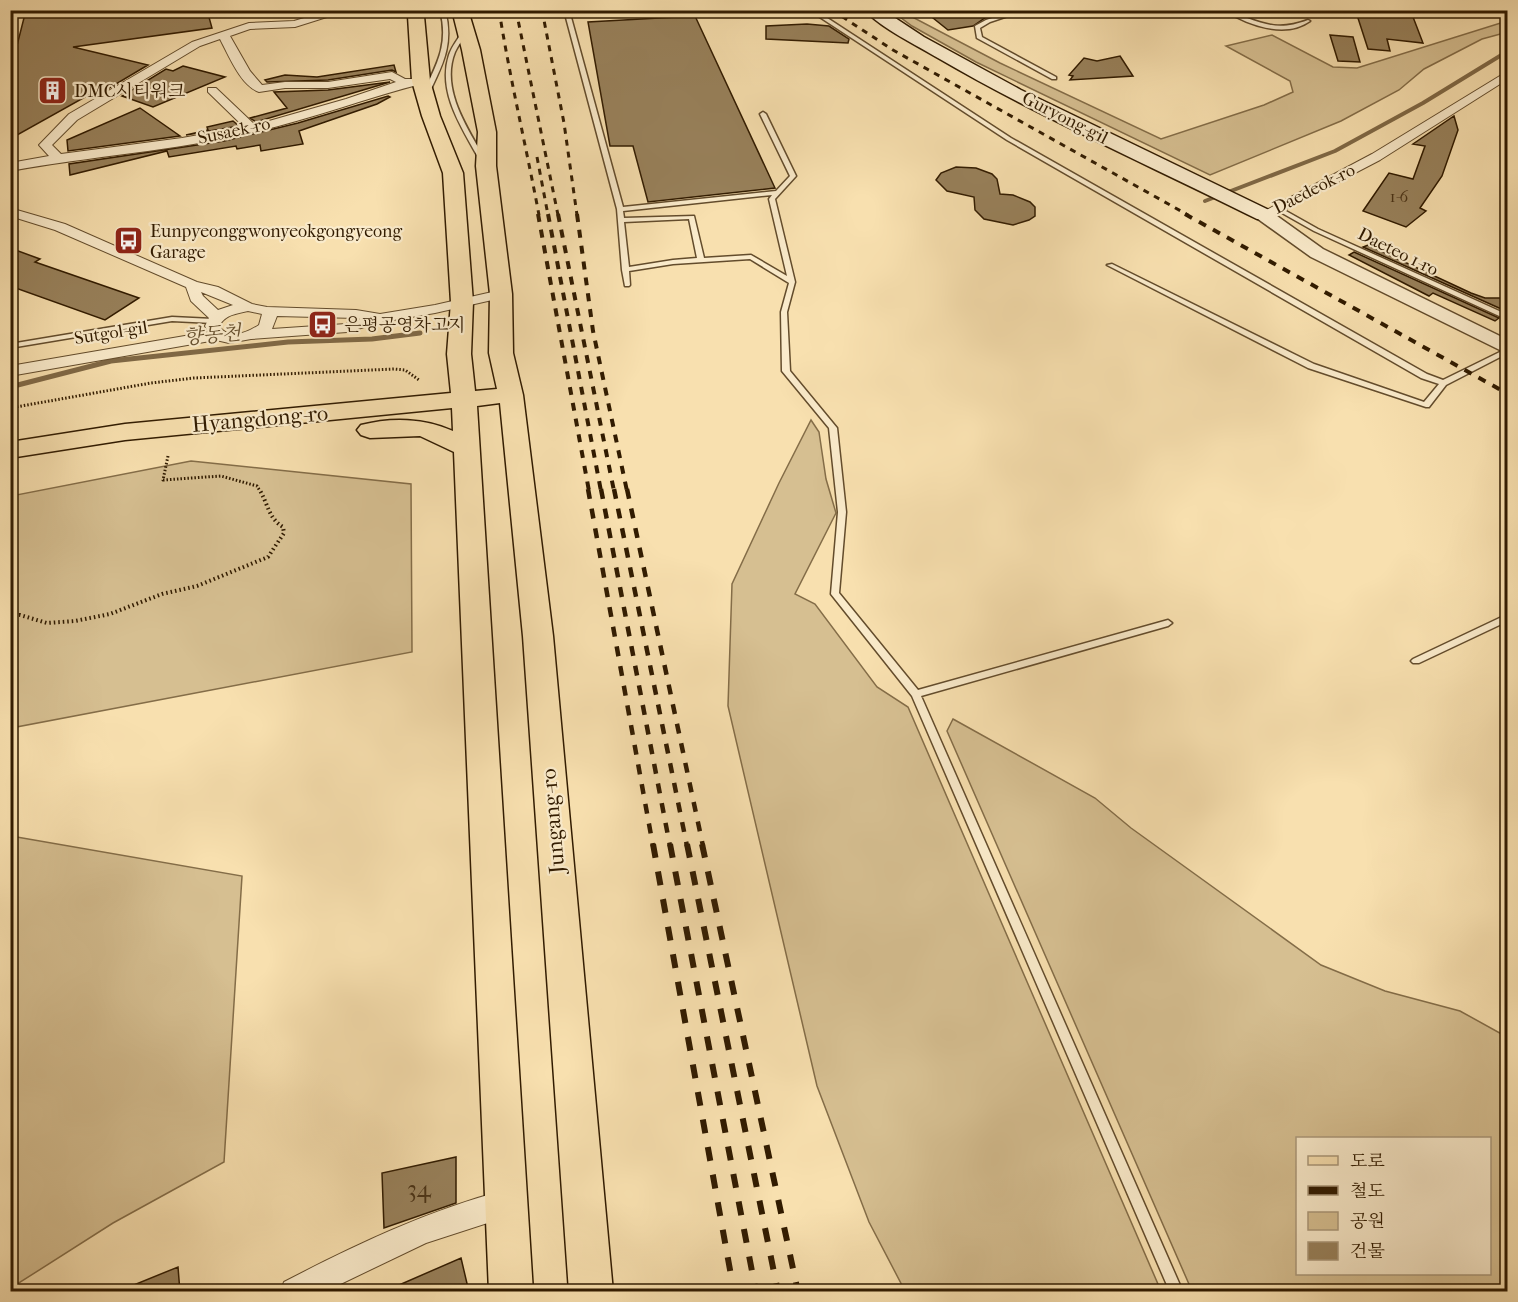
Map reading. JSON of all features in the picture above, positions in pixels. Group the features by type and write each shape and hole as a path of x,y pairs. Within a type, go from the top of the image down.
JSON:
{"main road":[{"path":"460,10 487,132 486,166 501,294"},
{"name":"Guryong-gil","path":"872,10 934,50 1013,92 1201,184 1265,211"},
{"path":"416,11 417,86 453,173 462,313 459,354 464,401 505,1204 512,1292"},
{"name":"Jungang-ro","path":"501,294 501,353 511,395 538,636 591,1292"},
{"name":"Hyangdong-ro","path":"10,450 125,432 511,395"},
{"path":"125,432 207,444 419,427 446,436 466,449"}],"street":[{"path":"58,158 45,145 73,117 196,44 249,26 295,24 345,10"},
{"name":"Susaek-ro","path":"221,35 224,36 245,73 259,89 285,85 328,85 392,75 417,86"},
{"name":"Daedeok-ro","path":"1508,74 1376,157 1265,211 1317,253 1508,349"},
{"name":"Susaek-ro","path":"10,167 58,158 182,142 253,129 417,86"},
{"path":"212,90 253,129"},
{"path":"10,212 60,227 192,285 213,290 248,307 267,311 356,314 380,318"},
{"path":"192,285 196,298 216,324 238,338 346,328 380,318 406,315 462,313 501,294"},
{"path":"216,324 225,311 248,307"},
{"path":"250,336 266,327 270,316 267,311"},
{"name":"Sutgol-gil","path":"10,371 216,324"},
{"path":"294,1292 337,1269 466,1213 505,1204"}],"lane":[{"path":"417,86 444,56 448,33 442,10"},
{"path":"566,10 620,209 627,285"},
{"path":"811,10 1009,139 1424,376 1443,383"},
{"path":"1024,10 987,21 977,27 980,38 1054,78"},
{"path":"1226,10 1263,25 1283,28 1302,26 1308,21"},
{"path":"465,31 451,56 449,88 455,109 486,166"},
{"path":"763,114 793,176 772,199 792,282 784,312 786,371 833,428 842,512 835,594 916,694 1177,1292"},
{"path":"620,209 778,193"},
{"name":"Daeteo 1-ro","path":"1265,211 1316,230 1508,318"},
{"path":"621,220 692,217 701,260"},
{"path":"625,270 673,262 751,257 792,282"},
{"path":"1110,266 1311,366 1426,405 1443,383 1508,349"},
{"path":"10,346 172,319 216,324"},
{"path":"1416,661 1508,617"},
{"path":"916,694 1168,623"}],"path":[{"path":"10,408 151,383 194,378 394,369 405,370 419,380"},
{"path":"10,616 20,615 47,623 110,614 162,594 198,586 268,557 284,533 283,527 272,520 268,513 268,504 257,486 221,476 163,480 168,456"}],"green space":[{"path":"892,11 901,11 1000,63 1161,139 1264,105 1293,92 1290,81 1226,46 1272,35 1333,67 1357,68 1507,21 1508,32 1482,39 1424,69 1399,90 1341,121 1210,175 976,62 912,26"},
{"path":"811,420 819,432 826,479 836,513 795,594 815,604 877,687 908,707 1161,1291 905,1291 869,1222 817,1086 728,706 732,584"},
{"path":"191,461 411,484 412,652 11,728 11,496"},
{"path":"953,719 1095,798 1131,828 1321,965 1385,991 1460,1011 1507,1037 1507,1291 1192,1291 947,731"},
{"path":"11,836 242,876 224,1162 113,1223 11,1288"}],"building":[{"name":"DMC시티워크","path":"26,10 207,10 212,28 73,47 148,65 106,90 101,88 10,139 10,73"},
{"path":"946,10 1005,11 985,18 973,26 948,30 928,14"},
{"path":"1376,14 1413,17 1423,43 1387,39 1390,51 1368,49 1357,15 1377,16"},
{"path":"695,16 775,188 648,202 633,146 610,146 588,22"},
{"path":"807,24 829,26 849,39 848,43 766,39 766,26"},
{"path":"1330,35 1353,37 1360,62 1338,61"},
{"path":"1120,56 1133,76 1070,80 1073,76 1069,75 1084,58 1097,61"},
{"path":"394,65 396,72 392,70 328,80 267,82 265,80 285,75 317,77"},
{"path":"183,66 225,77 153,107 122,96 166,69 173,71"},
{"path":"390,82 256,122 250,118 287,108 274,92 328,90"},
{"path":"390,97 377,104 299,131 303,144 261,151 260,145 237,149 236,146 169,157 167,151 70,175 69,164 224,141 298,123"},
{"path":"140,108 180,136 68,151 67,140"},
{"path":"1454,116 1458,130 1442,176 1420,208 1426,211 1406,227 1363,211 1389,173 1413,179 1425,146 1413,144"},
{"path":"233,121 239,126 186,135 208,130 207,127"},
{"path":"956,167 976,168 992,174 997,179 1000,194 1013,195 1030,202 1035,207 1035,216 1013,225 984,219 975,210 974,197 947,191 936,180 941,173"},
{"path":"1368,245 1471,293 1485,298 1508,298 1508,312 1363,247"},
{"path":"10,248 40,259 35,262 139,298 105,320 10,286"},
{"path":"1354,252 1499,318 1495,321 1433,293 1429,296 1349,255"},
{"path":"456,1157 456,1203 384,1228 382,1173"},
{"path":"461,1258 469,1292 383,1292"},
{"path":"178,1267 180,1292 119,1291"}],"waterway":[{"path":"1205,201 1335,151 1423,103 1508,51"},
{"name":"향동천","path":"10,387 111,361 288,342 372,339 420,333"}],"railway":[{"path":"499,10 539,215"},
{"path":"516,10 558,215"},
{"path":"542,10 564,123 577,215"},
{"path":"832,10 893,50 1188,215"},
{"path":"537,157 548,215"},
{"path":"538,214 589,491"},
{"path":"548,214 601,491"},
{"path":"558,214 614,491"},
{"path":"577,214 593,331 627,491"},
{"path":"1185,214 1508,394"},
{"path":"588,489 653,846"},
{"path":"601,489 670,846"},
{"path":"614,489 687,846"},
{"path":"627,489 703,846"},
{"path":"653,844 734,1292"},
{"path":"670,844 756,1292"},
{"path":"687,844 778,1292"},
{"path":"702,844 798,1292"}],"place":[{"name":"DMC시티워크","path":"53,91"},
{"name":"Eunpyeonggwonyeokgongyeong Garage","path":"129,241"},
{"name":"은평공영차고지","path":"323,325"}]}
